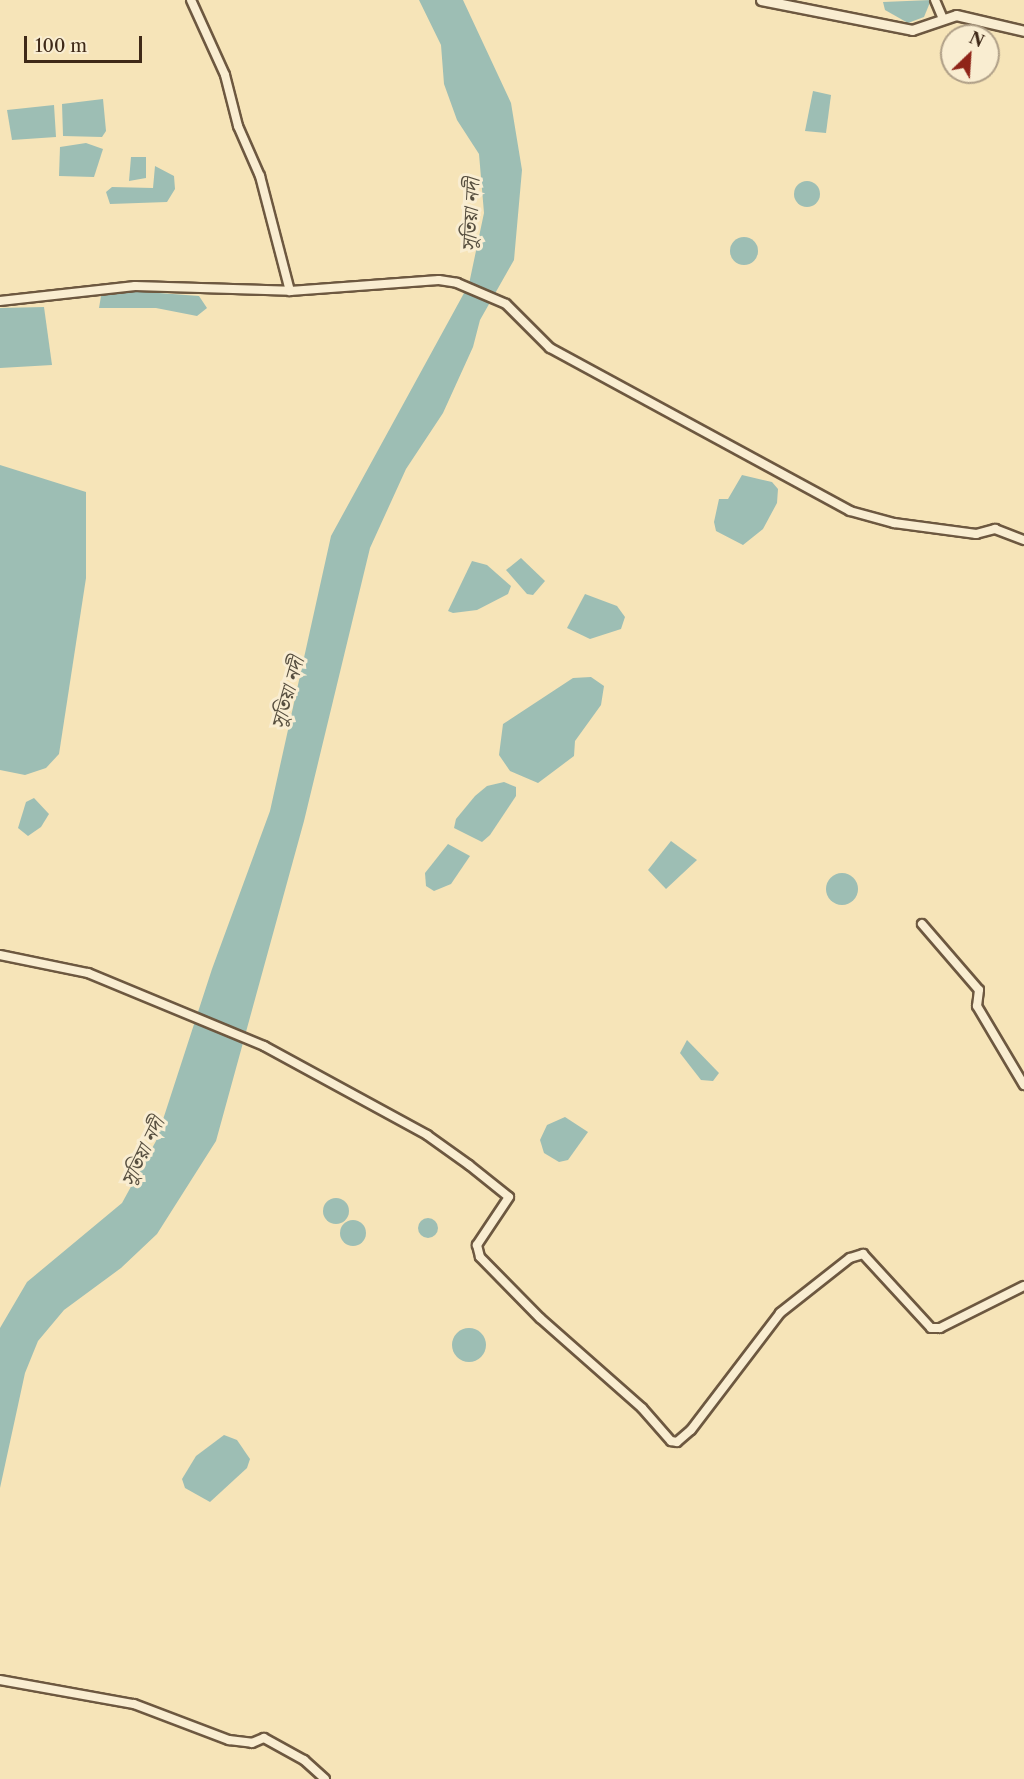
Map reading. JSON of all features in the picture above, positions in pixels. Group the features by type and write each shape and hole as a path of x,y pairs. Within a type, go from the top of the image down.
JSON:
{"street":[{"path":"191,0 225,75 238,126 260,176 290,291"},
{"path":"761,0 912,30 956,15 1024,31"},
{"path":"934,0 944,19"},
{"path":"0,301 135,286 290,291 457,283 506,304 550,348 850,511 894,523 976,534 995,529 1024,540"},
{"path":"922,924 979,990 977,1006 1024,1085"},
{"path":"0,955 88,973 153,997 264,1046 427,1135 509,1197 477,1245 480,1257 540,1318 642,1408 671,1441 677,1442 691,1430 780,1313 850,1258 863,1254 931,1328 940,1328 1024,1286"},
{"path":"0,1680 134,1704 229,1740 252,1743 264,1738 304,1760 325,1779"}],"water":[{"path":"419,0 463,0 511,103 522,170 514,260 480,320 473,347 443,413 406,469 370,548 304,821 216,1141 157,1234 121,1268 64,1310 38,1341 25,1373 0,1488 0,1328 27,1282 122,1203 156,1141 212,969 270,811 331,536 469,284 484,213 479,154 457,120 444,84 441,45"},
{"path":"931,0 924,17 908,23 885,10 883,2"},
{"path":"813,91 831,95 826,133 805,131"},
{"path":"103,99 106,131 102,137 63,136 62,104"},
{"path":"54,105 56,137 12,140 7,110"},
{"path":"86,143 103,149 94,177 59,176 60,147"},
{"path":"131,157 146,157 146,178 129,181"},
{"path":"155,166 174,176 175,189 167,202 110,204 106,192 112,187 153,188"},
{"path":"807,181 816,185 820,194 816,203 807,207 798,203 794,194 798,185"},
{"path":"744,237 754,241 758,251 754,261 744,265 734,261 730,251 734,241"},
{"path":"119,290 199,296 207,308 197,316 156,308 99,308 101,296"},
{"path":"44,307 52,365 0,368 0,308"},
{"path":"0,465 86,492 86,578 59,754 46,768 25,775 0,770"},
{"path":"742,475 772,482 778,489 777,503 763,529 743,545 716,531 714,522 719,499 728,499"},
{"path":"521,558 545,581 533,595 527,594 506,570"},
{"path":"472,561 487,565 511,586 508,594 477,610 453,613 448,611"},
{"path":"585,594 617,606 625,617 621,629 590,639 567,628"},
{"path":"591,677 604,686 601,705 575,741 574,756 538,783 510,771 499,755 503,724 573,678"},
{"path":"504,782 516,787 516,796 490,835 482,842 454,828 456,819 475,796 487,786"},
{"path":"34,798 49,814 41,827 28,836 18,828 26,802"},
{"path":"671,841 697,860 666,889 648,870"},
{"path":"448,844 470,856 451,884 434,891 426,886 425,873"},
{"path":"842,873 853,878 858,889 853,900 842,905 831,900 826,889 831,878"},
{"path":"687,1040 719,1073 713,1081 701,1080 680,1053"},
{"path":"565,1117 588,1132 568,1160 559,1162 544,1153 540,1140 547,1125"},
{"path":"336,1198 345,1202 349,1211 345,1220 336,1224 327,1220 323,1211 327,1202"},
{"path":"424,1218 432,1218 438,1224 438,1232 432,1238 424,1238 418,1232 418,1224"},
{"path":"353,1220 362,1224 366,1233 362,1242 353,1246 344,1242 340,1233 344,1224"},
{"path":"469,1328 481,1333 486,1345 481,1357 469,1362 457,1357 452,1345 457,1333"},
{"path":"224,1435 237,1440 250,1459 247,1468 210,1502 185,1488 182,1479 196,1456"}],"water label":[{"name":"সুতিয়া নদী","path":"471,215"},
{"name":"সুতিয়া নদী","path":"288,693"},
{"name":"সুতিয়া নদী","path":"143,1152"}]}
